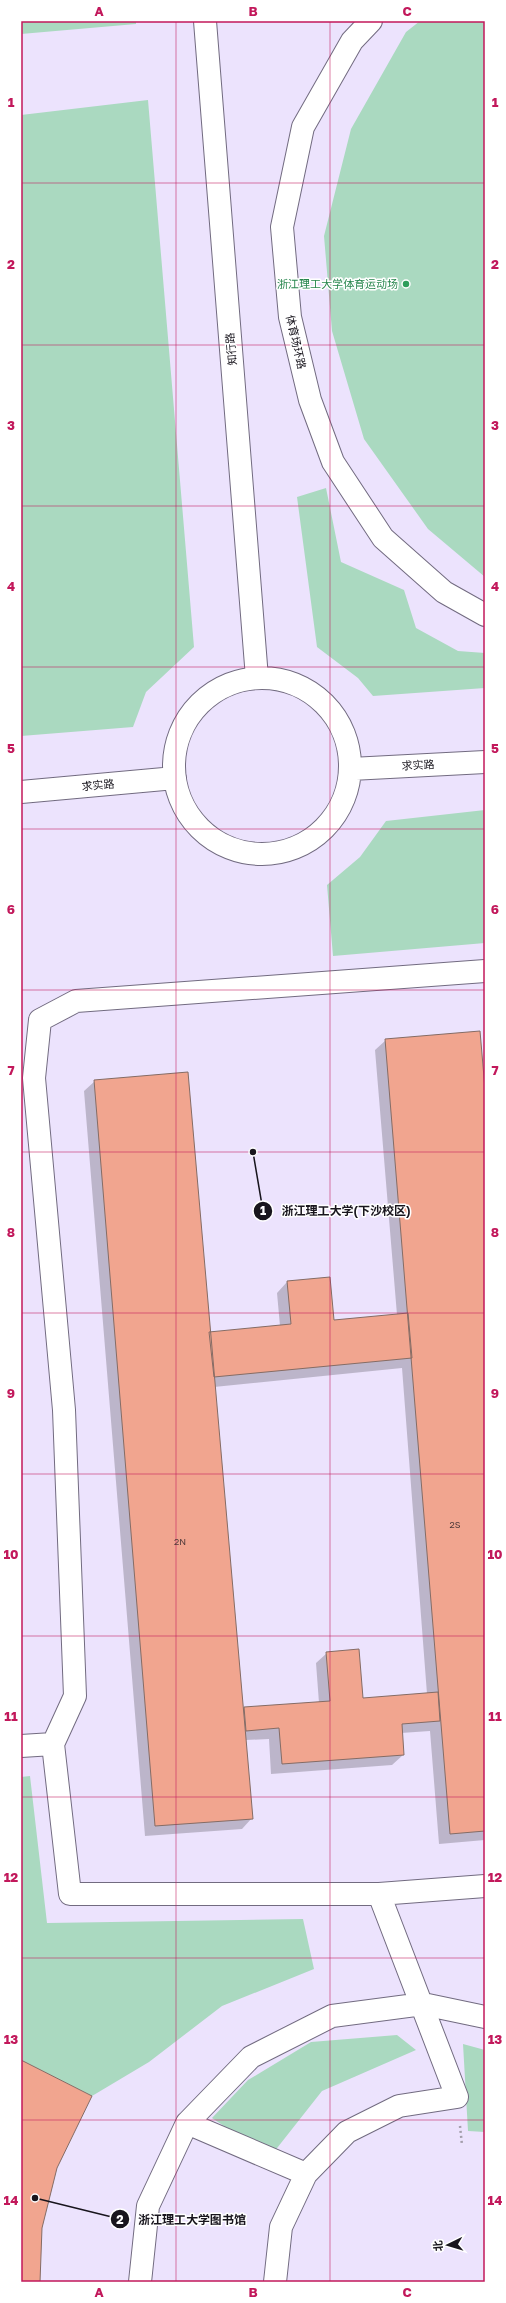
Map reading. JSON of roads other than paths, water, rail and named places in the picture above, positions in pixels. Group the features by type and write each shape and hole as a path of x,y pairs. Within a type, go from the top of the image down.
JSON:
{"street":[{"name":"知行路","path":"205,21 258,678"},
{"name":"体育场环路","path":"371,21 352,41 304,127 282,227 290,317 310,400 333,462 383,538 444,592 485,615"},
{"path":"258,678 287,681 313,694 324,704 334,714 347,740 351,769 345,798 331,823 308,842 282,853 252,854 225,846 201,830 183,806 175,778 176,749 186,722 204,699 229,684 258,678"},
{"name":"求实路","path":"351,769 485,762"},
{"name":"求实路","path":"21,792 175,778"},
{"path":"485,971 76,1001 40,1020 34,1078 64,1410 75,1696 53,1744 70,1894 379,1894 485,1886"},
{"path":"21,1746 53,1744"},
{"path":"275,2282 281,2227 306,2174 347,2132 399,2106 457,2097 423,2004 379,1894"},
{"path":"140,2282 148,2206 187,2123 251,2057 332,2016 423,2004 485,2017"},
{"path":"187,2123 306,2174"}],"place":[{"name":"浙江理工大学体育运动场","path":"406,284"},
{"name":"浙江理工大学(下沙校区)","path":"253,1152"},
{"name":"浙江理工大学图书馆","path":"35,2198"}]}
